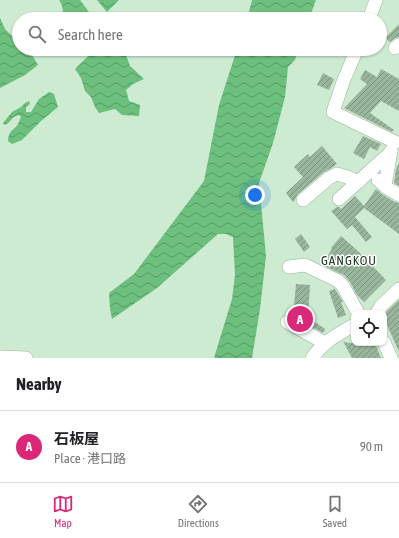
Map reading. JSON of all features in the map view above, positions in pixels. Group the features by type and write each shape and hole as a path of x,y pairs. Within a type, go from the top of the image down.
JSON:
{"street":[{"path":"372,12 376,0"},
{"path":"353,56 333,112 395,144"},
{"path":"339,199 369,173 395,144"},
{"path":"384,185 395,144"},
{"path":"369,173 387,188 399,195"},
{"path":"303,200 329,178 337,174 358,182"},
{"path":"288,267 305,265 338,281 343,286 356,310"},
{"path":"378,310 399,289"},
{"path":"287,322 325,343"},
{"path":"312,358 325,343 351,327"},
{"path":"386,346 391,358"},
{"path":"0,357 26,358"}],"water":[{"path":"59,0 80,0 89,12 62,12 62,5"},
{"path":"97,0 119,0 107,12"},
{"path":"252,0 316,0 312,12 249,12"},
{"path":"0,18 5,29 12,36 12,56 33,56 38,65 25,75 0,88"},
{"path":"88,56 126,56 130,66 144,79 133,84 126,90 129,101 140,105 139,116 122,115 115,109 99,113 91,97 85,91 81,78 75,69"},
{"path":"235,56 296,56 295,60 288,67 285,97 273,143 259,183 266,256 260,309 252,358 214,358 232,299 235,275 233,237 226,234 218,234 157,288 112,319 110,309 109,293 134,274 204,181 219,105"},
{"path":"49,92 54,94 58,107 22,140 12,144 8,141 10,132 16,127 21,117 19,115 12,118 5,125 3,123 12,112 29,101 30,104 26,107 26,112 31,112 39,99"}],"building":[{"path":"399,24 399,37 390,42 387,40 387,36"},
{"path":"381,69 399,79 399,111 381,101 370,113 394,130 392,132 344,108 367,84 360,79 365,70 377,77"},
{"path":"323,73 334,79 329,90 317,85"},
{"path":"363,136 381,144 377,151 370,147 364,159 353,153"},
{"path":"322,146 337,164 324,172 298,194 293,202 286,193 303,177 294,167 308,154 310,157"},
{"path":"399,163 399,186 394,183 396,169"},
{"path":"376,189 383,195 399,203 399,234 364,208 355,217 372,237 366,242 352,225 347,229 331,211 337,207 341,209 355,196 364,206"},
{"path":"301,234 310,247 304,252 295,239"},
{"path":"341,236 386,280 364,302 357,295 350,282 344,275 322,265 332,249 331,248"},
{"path":"296,284 310,285 308,317 325,329 323,333 293,316 299,306 294,306"},
{"path":"335,289 343,302 341,302 346,315 338,318 329,291"},
{"path":"399,300 399,352 387,325 387,311"},
{"path":"343,341 351,343 351,346 376,346 381,358 352,358"}],"place":[{"name":"石板屋","path":"300,319"}],"district":[{"name":"GANGKOU","path":"349,260"}]}
